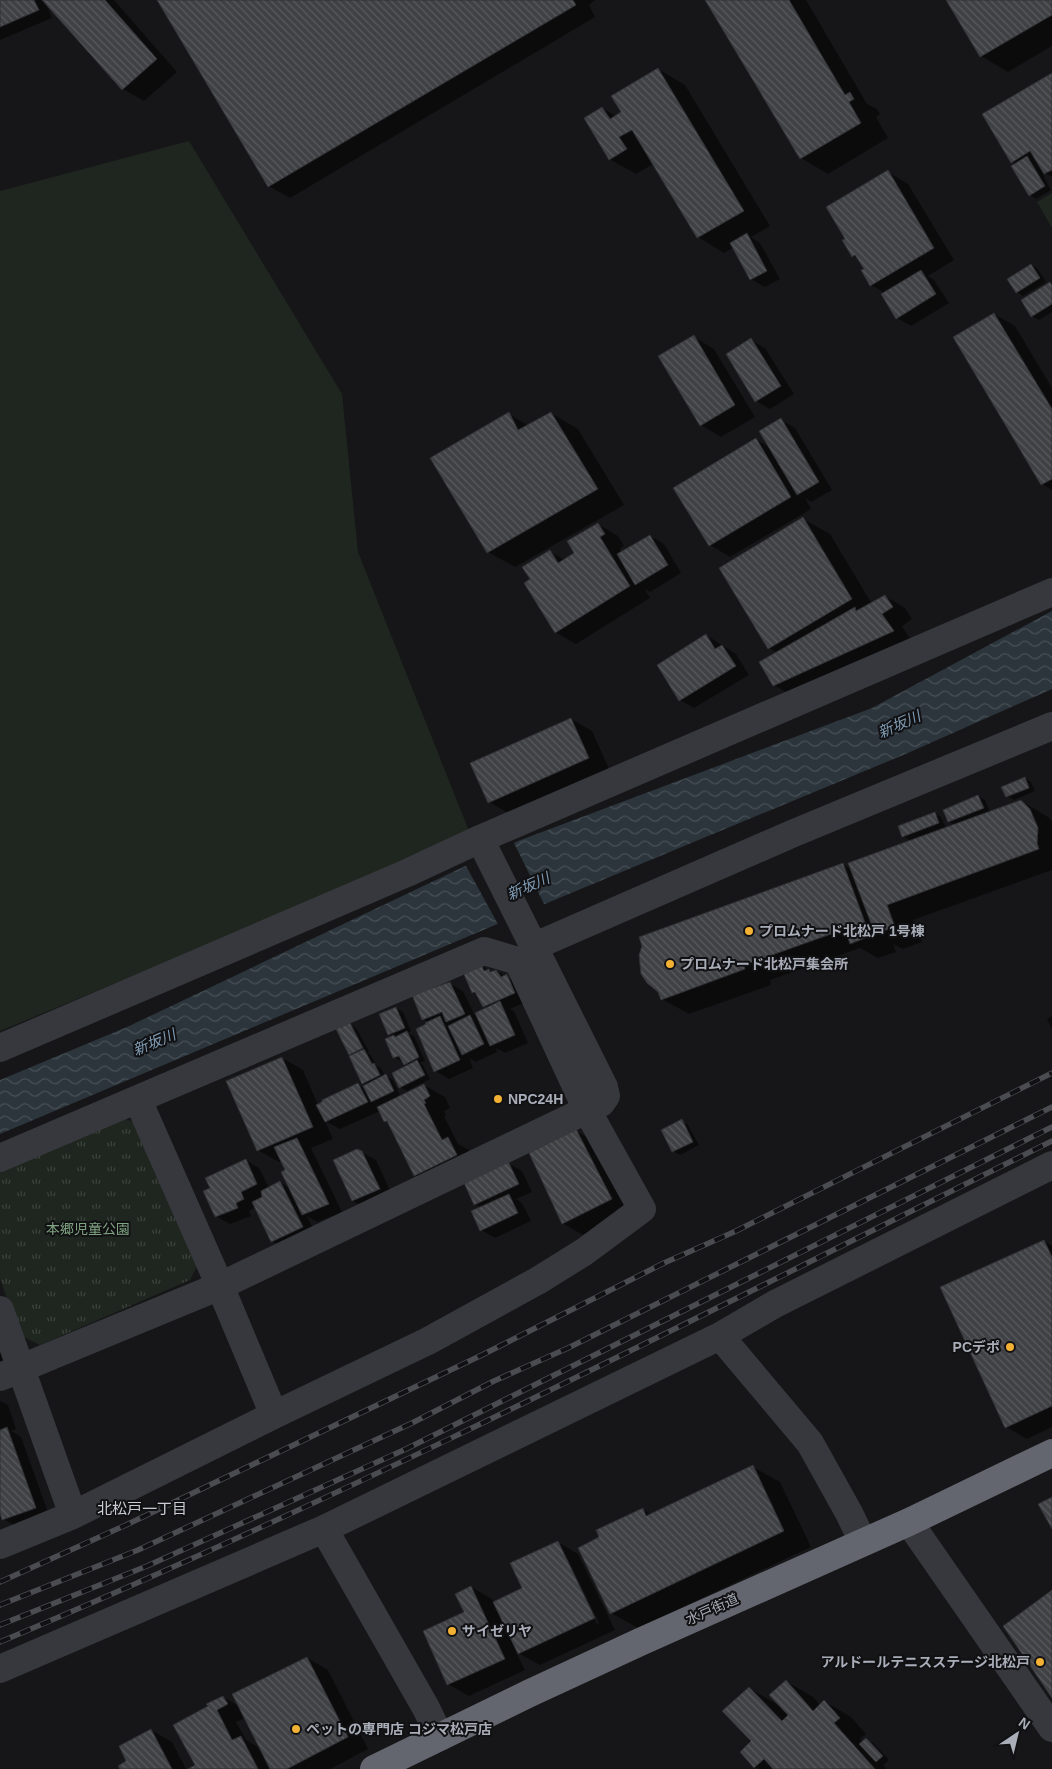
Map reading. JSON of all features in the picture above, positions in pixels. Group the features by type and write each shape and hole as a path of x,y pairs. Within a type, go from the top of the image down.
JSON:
{"highway":[{"name":"水戸街道","path":"374,1769 631,1646 909,1522 1052,1453"}],"street":[{"path":"0,1048 398,877 483,845 1052,592"},
{"path":"529,935 794,833 1052,726"},
{"path":"11,1373 220,1286 601,1102 606,1096 604,1087 483,845"},
{"path":"0,1158 484,951 518,961 587,1110 642,1209 584,1252 539,1280 428,1341 73,1515 0,1545"},
{"path":"138,1100 220,1286 274,1415"},
{"path":"0,1669 324,1529 720,1336 775,1304 1052,1165"},
{"path":"0,1310 11,1373 73,1515"},
{"path":"720,1336 810,1443 863,1542"},
{"path":"909,1522 1052,1728"},
{"path":"324,1529 440,1737"}],"green space":[{"path":"189,141 342,394 358,552 471,836 0,1031 0,191"},
{"path":"1052,193 1052,228 1037,202"},
{"name":"本郷児童公園","path":"117,1116 139,1124 198,1264 190,1280 40,1345 20,1335 0,1279 0,1165"}],"water":[{"name":"新坂川","path":"1052,611 1052,689 908,753 0,1134 0,1080 127,1027 518,841 872,708"}],"pier":[{"path":"513,841 545,906 499,926 465,864"}],"building":[{"path":"0,0 34,0 39,10 0,27"},
{"path":"42,0 105,0 157,59 122,90"},
{"path":"157,0 573,0 576,5 268,187"},
{"path":"705,0 789,0 845,95 850,92 854,99 849,102 861,123 800,159"},
{"path":"946,0 1052,0 1052,15 980,57"},
{"path":"658,68 744,211 697,238 632,130 619,137 627,149 609,160 584,118 602,107 610,119 621,112 611,96"},
{"path":"1052,73 1052,170 1044,174 1030,151 1011,163 982,114"},
{"path":"1027,156 1045,186 1029,196 1011,166"},
{"path":"888,170 934,248 870,286 861,270 864,269 855,255 852,257 842,240 845,239 826,207"},
{"path":"747,233 767,271 750,280 730,243"},
{"path":"1031,264 1040,278 1016,293 1007,279"},
{"path":"921,270 936,294 896,319 881,294"},
{"path":"1050,282 1052,285 1052,304 1031,317 1021,300"},
{"path":"994,313 1052,409 1052,479 1041,485 953,337"},
{"path":"694,335 735,405 700,426 658,356"},
{"path":"751,338 781,386 755,402 726,354"},
{"path":"509,412 518,430 551,412 598,489 487,553 430,458"},
{"path":"781,418 819,482 797,495 759,431"},
{"path":"756,438 791,497 709,546 673,488"},
{"path":"803,517 852,599 768,649 719,568"},
{"path":"598,523 605,534 600,537 630,586 555,633 524,583 530,579 522,567 550,550 558,563 574,553 567,541"},
{"path":"650,535 668,565 635,585 617,554"},
{"path":"885,595 893,607 882,614 894,631 773,686 759,662 855,607 856,611"},
{"path":"706,634 715,649 722,645 736,666 679,701 657,665"},
{"path":"571,718 589,758 488,803 470,763"},
{"path":"1025,777 1029,788 1006,797 1001,787"},
{"path":"978,795 984,808 948,822 943,810"},
{"name":"プロムナード北松戸 1号棟","path":"1021,800 1030,809 1038,828 1037,843 1039,849 887,905 895,927 875,934 848,863"},
{"path":"935,812 939,823 902,837 898,826"},
{"name":"プロムナード北松戸 1号棟","path":"843,863 870,936 850,944 845,929 744,965 745,969 661,1000 658,992 647,983 641,974 639,955 642,946 639,937"},
{"path":"481,964 484,971 489,969 490,972 496,970 501,977 507,974 515,993 483,1007 475,992 472,993 463,972"},
{"path":"450,982 465,1014 446,1022 442,1012 422,1020 412,995"},
{"path":"500,1001 515,1035 490,1046 475,1013"},
{"path":"396,1007 405,1028 388,1035 379,1014"},
{"path":"470,1015 484,1044 462,1055 448,1026"},
{"path":"440,1016 460,1060 434,1072 416,1029"},
{"path":"350,1023 363,1048 349,1055 336,1029"},
{"path":"407,1031 419,1057 404,1065 399,1056 393,1058 385,1039 394,1035 395,1037"},
{"path":"364,1049 380,1075 362,1084 349,1056"},
{"path":"282,1057 313,1127 257,1151 226,1081"},
{"path":"417,1060 425,1075 399,1088 392,1073"},
{"path":"386,1074 394,1091 371,1102 363,1086"},
{"path":"358,1083 368,1102 325,1122 316,1105 322,1102 322,1100"},
{"path":"424,1084 430,1096 424,1100 426,1103 424,1104 442,1140 448,1137 457,1155 414,1176 387,1121 384,1122 377,1107"},
{"path":"682,1119 693,1142 672,1152 661,1130"},
{"path":"576,1129 612,1199 562,1224 529,1153"},
{"path":"297,1138 329,1204 302,1215 281,1172 285,1170 274,1147"},
{"path":"357,1149 362,1151 380,1189 352,1201 333,1160"},
{"path":"246,1159 257,1184 241,1192 244,1199 236,1203 238,1208 215,1217 203,1191 210,1188 205,1178"},
{"path":"508,1161 519,1184 474,1205 464,1183"},
{"path":"280,1181 303,1227 271,1242 252,1202 262,1197 261,1191"},
{"path":"509,1194 518,1213 480,1231 471,1211"},
{"name":"PCデポ","path":"1044,1240 1052,1257 1052,1406 1005,1428 940,1287"},
{"path":"7,1427 36,1508 2,1520 0,1513 0,1430"},
{"path":"753,1465 784,1531 610,1614 578,1548 599,1537 596,1530 643,1508 646,1516"},
{"path":"1052,1497 1052,1529 1038,1504"},
{"path":"558,1541 595,1618 518,1654 493,1602 522,1588 510,1563"},
{"path":"471,1586 505,1659 447,1685 423,1631 464,1612 455,1594"},
{"name":"アルドールテニスステージ北松戸","path":"1052,1590 1052,1698 1003,1626"},
{"path":"307,1657 348,1737 287,1769 270,1769 232,1694"},
{"path":"786,1680 813,1711 824,1700 840,1718 834,1723 875,1769 773,1769 764,1759 754,1768 740,1752 751,1741 722,1711 749,1687 782,1721 788,1715 769,1695"},
{"path":"223,1696 228,1704 217,1710 232,1740 241,1736 258,1769 188,1769 195,1765 173,1725 208,1706 206,1704"},
{"path":"151,1729 172,1769 120,1769 118,1766 126,1761 119,1746"},
{"path":"866,1738 883,1756 876,1762 859,1744"}],"railway":[{"path":"0,1582 126,1525 482,1355 664,1263 736,1231 1052,1073"},
{"path":"0,1605 138,1550 412,1423 494,1381 568,1348 1052,1107"},
{"path":"0,1625 147,1566 406,1449 1052,1127"},
{"path":"0,1642 134,1585 398,1463 661,1336 1052,1141"}],"place":[{"name":"プロムナード北松戸 1号棟","path":"749,931"},
{"name":"プロムナード北松戸集会所","path":"670,964"},
{"name":"NPC24H","path":"498,1099"},
{"name":"PCデポ","path":"1010,1347"},
{"name":"サイゼリヤ","path":"452,1631"},
{"name":"アルドールテニスステージ北松戸","path":"1040,1662"},
{"name":"ペットの専門店 コジマ松戸店","path":"296,1729"}],"district":[{"name":"北松戸一丁目","path":"142,1508"}]}
